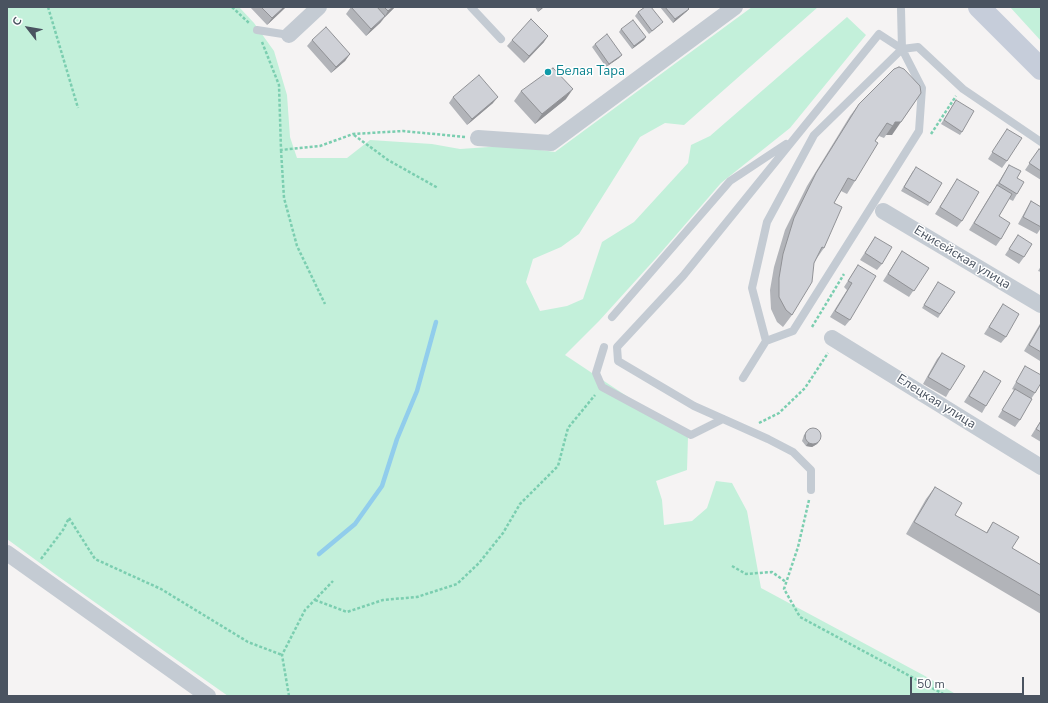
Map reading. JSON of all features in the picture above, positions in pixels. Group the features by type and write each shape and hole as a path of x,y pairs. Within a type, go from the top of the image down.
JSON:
{"main road":[{"path":"979,7 1041,69"}],"street":[{"path":"289,35 319,7"},
{"path":"478,138 551,142 735,7"},
{"name":"Енисейская улица","path":"883,211 1041,305"},
{"name":"Елецкая улица","path":"834,339 1041,467"},
{"path":"7,553 208,696"}],"lane":[{"path":"471,7 501,39"},
{"path":"901,9 902,50"},
{"path":"257,30 289,35"},
{"path":"743,378 766,341 792,331 919,131 922,88 902,50 880,34 683,276 617,346 618,361 694,406 768,439 793,452 811,470 811,490"},
{"path":"766,341 752,288 767,222 814,135 902,50 918,47 963,89 1041,142"},
{"path":"612,316 730,181 793,139"},
{"path":"604,347 596,373 602,388 691,435 723,419"}],"path":[{"path":"48,7 78,108"},
{"path":"232,7 257,30 279,85 284,198 297,246 325,304"},
{"path":"281,150 320,146 353,134 403,131 478,138"},
{"path":"353,134 388,160 438,188"},
{"path":"746,430 779,413 805,388 834,339"},
{"path":"315,600 347,612 383,600 416,597 457,584 479,563 503,533 520,504 558,466 568,428 580,411 602,388"},
{"path":"811,490 798,547 784,589 800,617 947,696"},
{"path":"32,570 63,530 69,518 95,559 161,589 248,642 282,655"},
{"path":"732,566 746,574 772,572 786,582"},
{"path":"289,696 282,655 305,610 334,581"}],"green space":[{"path":"7,7 239,7 254,23 274,51 287,95 290,137 297,158 347,158 370,140 432,144 460,149 519,147 555,152 752,7 818,7 684,125 665,123 640,137 579,234 561,247 533,259 526,282 540,311 567,306 583,299 602,242 634,222 688,163 691,145 710,136 847,17 866,35 790,128 721,183 599,321 565,355 688,437 687,470 656,481 662,500 664,525 692,521 707,508 716,481 732,483 747,511 761,588 925,676 959,696 228,696 59,577 7,539"},
{"path":"1010,7 1041,7 1041,41"}],"building":[{"path":"261,7 284,7 272,18"},
{"path":"351,7 377,7 385,16 371,29"},
{"path":"384,7 393,7 388,11"},
{"path":"645,7 651,7 663,22 652,31 638,12"},
{"path":"665,7 687,7 689,9 675,19"},
{"path":"531,19 548,36 529,56 512,40"},
{"path":"633,20 646,37 634,46 621,29"},
{"path":"326,27 350,54 336,67 312,40"},
{"path":"607,34 622,55 609,64 595,44"},
{"path":"899,67 904,69 920,86 921,93 901,122 895,122 893,126 887,123 875,141 878,143 855,181 848,178 834,203 842,207 824,248 822,247 814,263 812,282 792,315 786,310 779,297 779,278 783,254 794,218 816,173 859,104 894,69"},
{"path":"553,68 573,89 542,114 521,91"},
{"path":"479,75 498,97 472,119 453,97"},
{"path":"956,100 974,111 962,132 944,120"},
{"path":"1007,129 1022,138 1007,161 992,152"},
{"path":"1039,149 1041,150 1041,171 1029,163"},
{"path":"1009,165 1021,171 1017,178 1024,182 1017,194 999,183"},
{"path":"916,167 942,183 930,203 904,187"},
{"path":"957,179 979,192 962,221 940,207"},
{"path":"997,185 1012,194 999,216 1010,223 1001,239 974,223"},
{"path":"1031,201 1041,207 1041,227 1023,217"},
{"path":"1018,235 1032,244 1024,257 1009,249"},
{"path":"875,237 892,247 882,264 865,253"},
{"path":"902,251 929,268 914,291 888,274"},
{"path":"858,265 876,276 850,320 835,311 852,283 848,281"},
{"path":"938,282 955,292 940,314 924,305"},
{"path":"1003,304 1019,314 1006,337 989,327"},
{"path":"1041,324 1041,352 1029,345"},
{"path":"942,353 965,366 950,390 928,377"},
{"path":"1025,366 1041,375 1041,383 1035,393 1016,382"},
{"path":"984,371 1001,381 986,406 969,396"},
{"path":"1015,389 1032,399 1020,420 1002,410"},
{"path":"1041,421 1041,432 1036,429"},
{"path":"813,428 820,433 821,436 816,443 813,444 806,439 805,436 810,429"},
{"path":"935,487 962,503 955,515 987,533 993,522 1019,537 1012,548 1041,565 1041,596 914,522"}],"waterway":[{"path":"319,554 355,524 382,486 397,439 417,391 436,322"}],"place":[{"name":"Белая Тара","path":"548,72"}]}
